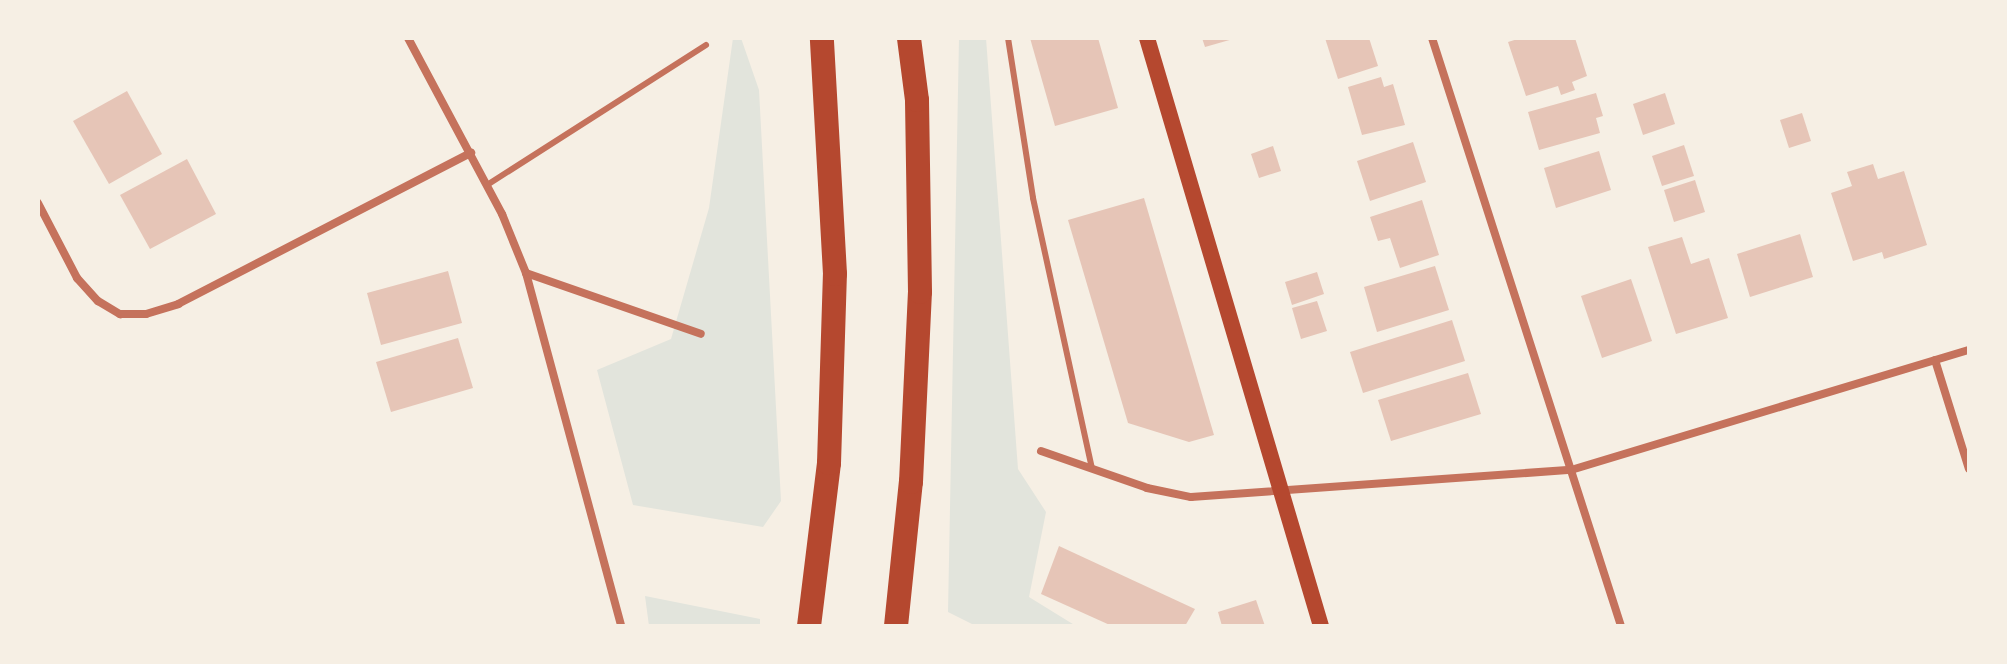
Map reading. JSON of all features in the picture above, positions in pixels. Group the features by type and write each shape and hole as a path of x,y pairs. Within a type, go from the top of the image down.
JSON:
{"highway":[{"path":"809,626 829,463 835,274 822,38"},
{"path":"896,626 911,482 920,292 917,100 909,38"}],"main road":[{"path":"1147,38 1321,626"}],"street":[{"path":"408,38 471,153 526,273 621,626"},
{"path":"1432,38 1621,626"},
{"path":"38,203 77,278 98,301 120,314 146,314 178,304 471,153"},
{"path":"526,273 701,334"},
{"path":"1041,451 1191,497 1571,470 1969,350"},
{"path":"1935,360 1969,469"}],"lane":[{"path":"1008,38 1033,198 1092,469"},
{"path":"487,185 706,45"}],"shaded area":[{"path":"733,38 741,38 759,90 781,501 763,527 633,505 597,370 671,339 709,208"},
{"path":"959,38 986,38 1018,469 1046,512 1029,597 1076,626 976,626 948,612"},
{"path":"645,596 760,619 760,626 649,626"}],"building":[{"path":"1030,38 1098,38 1118,108 1055,126"},
{"path":"1202,38 1233,38 1233,39 1205,47"},
{"path":"1325,38 1369,38 1378,66 1338,79"},
{"path":"1521,38 1575,38 1587,76 1572,82 1575,90 1561,95 1558,86 1526,96 1508,42"},
{"path":"1381,77 1384,87 1393,84 1405,125 1362,135 1348,87"},
{"path":"127,91 162,154 109,184 73,121"},
{"path":"1596,93 1603,116 1596,118 1600,133 1539,150 1528,112"},
{"path":"1665,93 1675,124 1643,135 1633,104"},
{"path":"1802,113 1811,141 1789,148 1780,120"},
{"path":"1413,142 1426,182 1370,201 1357,161"},
{"path":"1684,145 1694,176 1662,186 1652,156"},
{"path":"1273,146 1281,171 1259,178 1251,154"},
{"path":"1599,151 1611,190 1556,208 1544,168"},
{"path":"187,159 216,214 150,249 120,195"},
{"path":"1873,164 1878,179 1904,171 1927,245 1884,259 1882,252 1853,261 1831,193 1852,186 1847,172"},
{"path":"1695,180 1705,212 1674,222 1664,190"},
{"path":"1144,198 1214,435 1189,442 1128,423 1068,220"},
{"path":"1422,200 1439,255 1400,268 1390,238 1378,241 1370,217"},
{"path":"1800,234 1813,277 1750,297 1737,254"},
{"path":"1682,237 1691,264 1709,258 1728,318 1676,334 1648,247"},
{"path":"1435,266 1449,310 1377,332 1364,287"},
{"path":"448,271 462,323 381,345 367,293"},
{"path":"1317,272 1324,294 1292,305 1285,282"},
{"path":"1631,279 1652,341 1602,358 1581,296"},
{"path":"1317,301 1327,331 1301,339 1292,308"},
{"path":"1452,320 1465,361 1363,393 1350,352"},
{"path":"458,338 473,388 391,412 376,362"},
{"path":"1468,373 1481,414 1391,441 1378,400"},
{"path":"1059,546 1195,609 1185,626 1112,626 1041,594"},
{"path":"1256,600 1265,626 1222,626 1218,612"}]}
